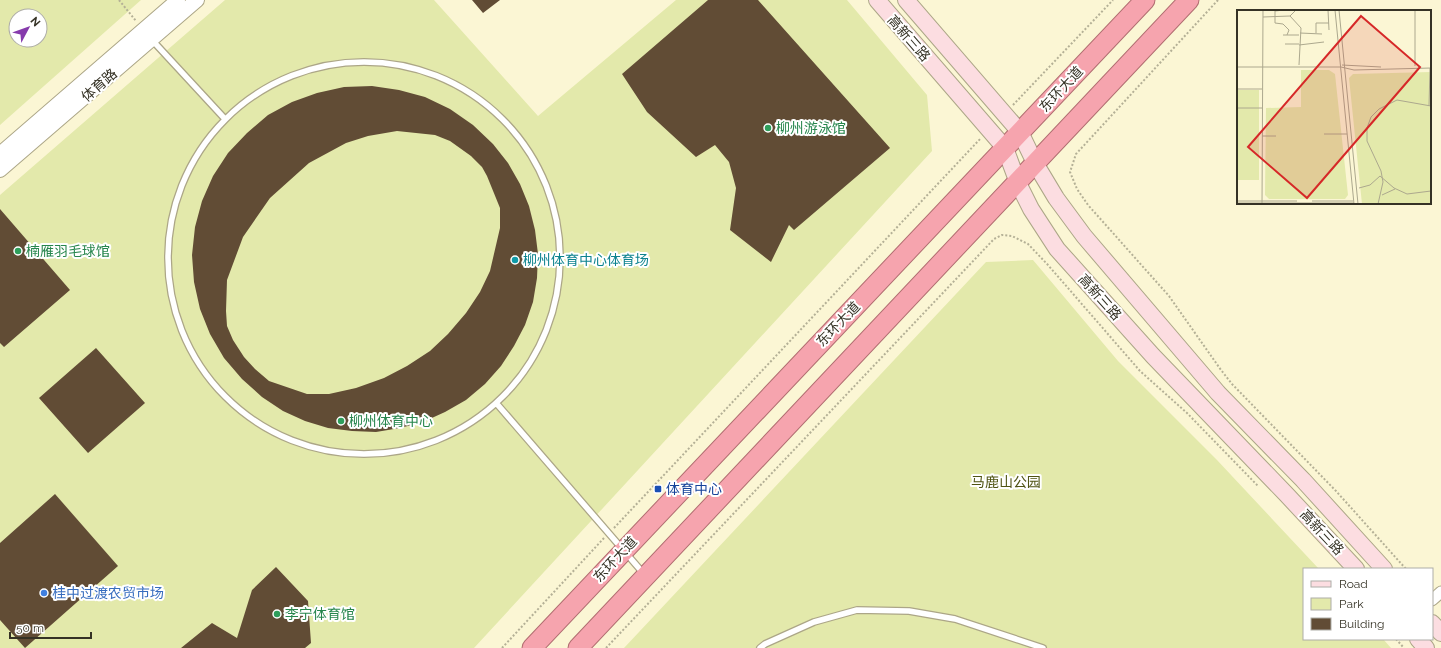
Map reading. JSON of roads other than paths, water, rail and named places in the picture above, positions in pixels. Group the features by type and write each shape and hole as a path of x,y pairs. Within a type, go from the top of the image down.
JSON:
{"highway":[{"name":"东环大道","path":"532,648 1145,0"},
{"path":"578,648 1189,0"}],"main road":[{"name":"高新三路","path":"877,0 1005,148 1018,183 1031,209 1057,248 1153,356 1355,568"},
{"name":"高新三路","path":"906,0 1020,132 1035,163 1056,198 1084,236 1218,393 1303,480 1383,568"},
{"path":"1433,624 1441,633"},
{"path":"1419,640 1426,648"}],"street":[{"name":"体育路","path":"0,170 148,35 178,0"},
{"name":"体育路","path":"0,154 148,35 197,0"},
{"path":"1433,599 1441,592"}],"lane":[{"path":"148,35 225,119"},
{"path":"354,62 402,66 448,81 488,107 522,142 546,184 559,230 560,278 550,325 528,368 497,404 459,431 416,448 370,455 323,450 279,435 240,410 208,376 184,335 171,291 169,244 177,198 196,156 225,119 263,90 300,73 307,70 354,62"},
{"path":"497,404 608,534 646,576"},
{"path":"760,648 765,644 814,622 857,610 909,610 955,619 1043,648"}],"place":[{"name":"柳州游泳馆","path":"768,128"},
{"name":"楠雁羽毛球馆","path":"18,251"},
{"name":"柳州体育中心体育场","path":"515,260"},
{"name":"柳州体育中心","path":"341,421"},
{"name":"体育中心","path":"658,489"},
{"name":"桂中过渡农贸市场","path":"44,593"},
{"name":"李宁体育馆","path":"277,614"}],"park label":[{"name":"马鹿山公园","path":"1006,482"}]}
